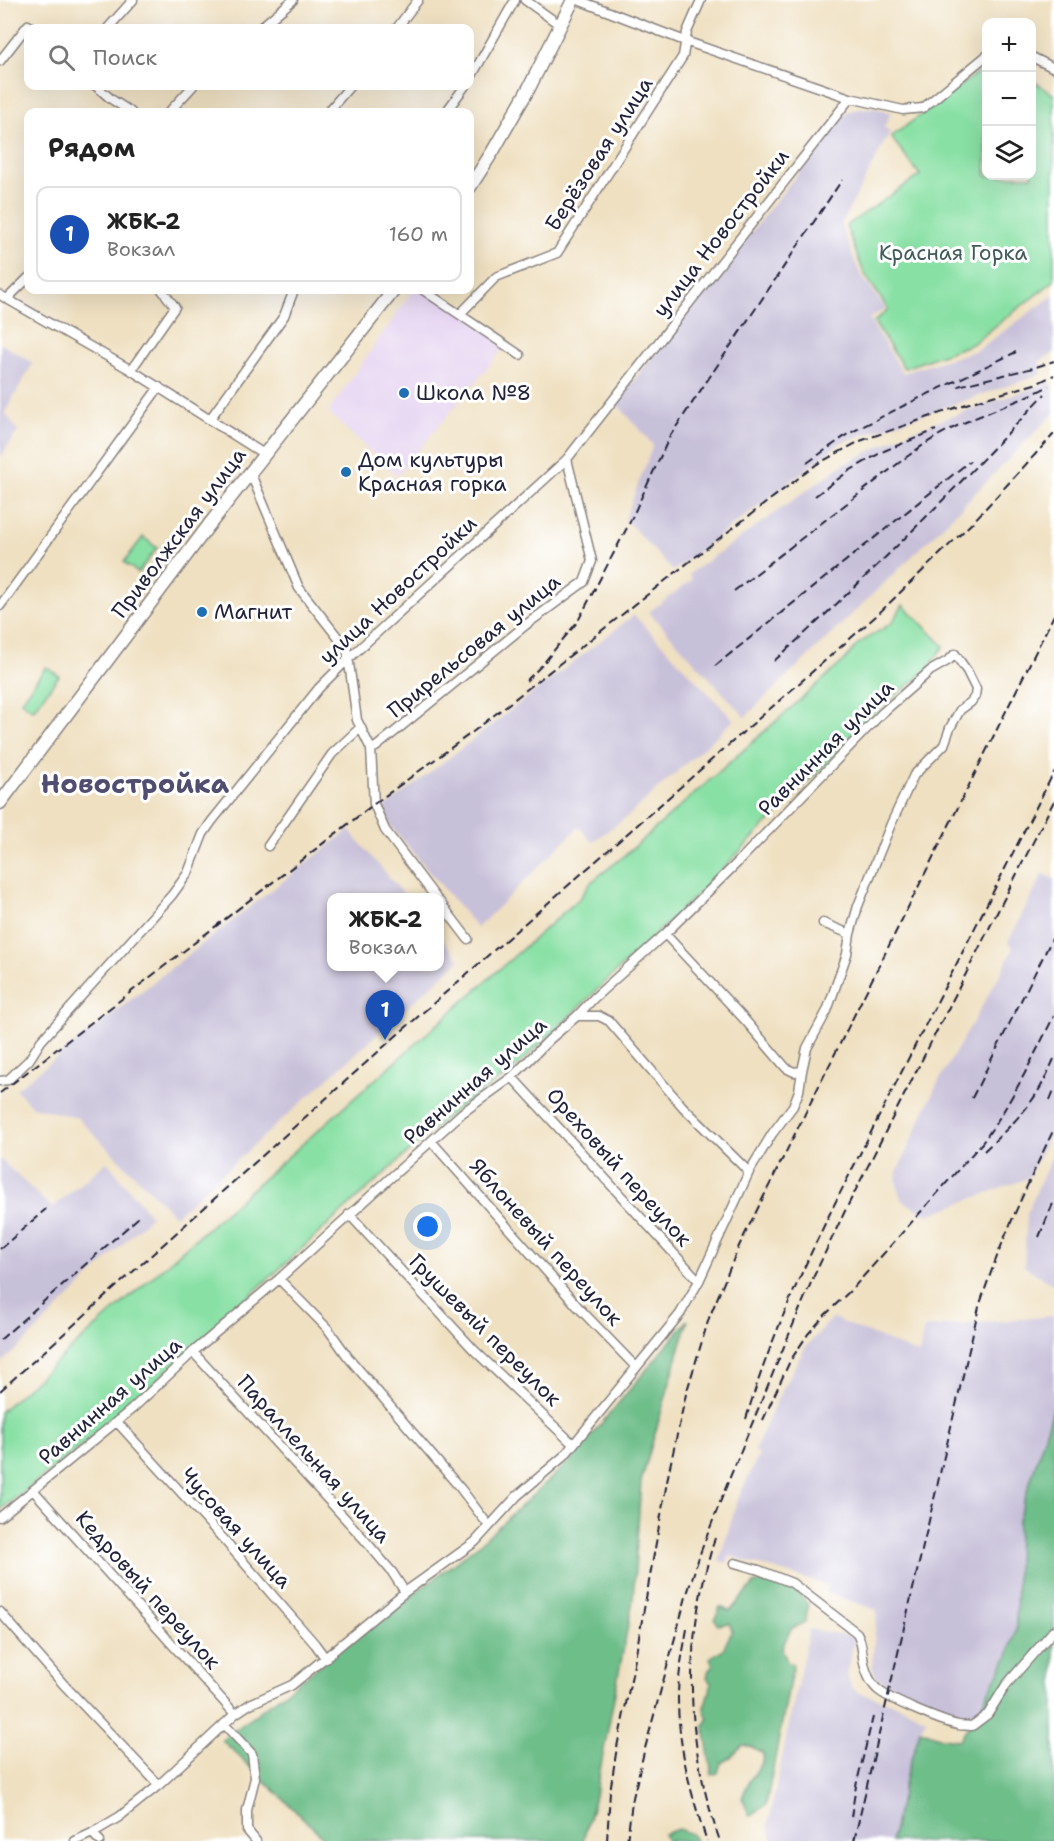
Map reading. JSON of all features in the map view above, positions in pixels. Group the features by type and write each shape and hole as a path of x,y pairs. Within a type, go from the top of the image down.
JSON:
{"main road":[{"path":"474,181 529,88 573,0"},
{"name":"Приволжская улица","path":"0,803 250,472 391,294"}],"street":[{"path":"112,24 133,0"},
{"path":"265,24 293,0"},
{"path":"400,24 418,0"},
{"path":"474,72 515,0"},
{"path":"525,0 560,25"},
{"path":"578,0 685,41 850,98 903,110 922,108 982,60"},
{"name":"Берёзовая улица","path":"460,314 496,277 557,253 683,56 687,32 701,0"},
{"path":"0,61 24,30"},
{"path":"1036,59 1054,68"},
{"path":"101,90 125,108"},
{"path":"173,108 190,90"},
{"path":"331,108 347,90"},
{"path":"449,108 462,90"},
{"name":"улица Новостройки","path":"0,1081 8,1080 29,1060 41,1041 172,895 188,873 203,834 212,821 319,688 567,459 850,98"},
{"path":"24,281 4,297 131,370 264,454"},
{"path":"131,370 175,307 165,294"},
{"path":"210,419 284,316 292,294"},
{"path":"429,294 520,356"},
{"path":"0,606 159,387"},
{"name":"Прирельсовая улица","path":"371,749 526,624 584,582 592,561 567,459"},
{"path":"250,472 299,588 347,649 357,720 371,749 374,804 385,830 433,893"},
{"name":"Равнинная улица","path":"0,1517 117,1422 462,1113 513,1077 550,1039 738,862 881,714 930,671 955,654 976,689 975,696 960,710 944,745 914,775 891,824 858,906 850,933"},
{"path":"268,846 332,754 361,727"},
{"path":"444,908 468,939"},
{"path":"75,1841 119,1817 159,1785 235,1714 250,1704 292,1685 405,1592 475,1542 517,1496 564,1456 680,1314 699,1281 749,1172 772,1134 793,1106 799,1091 807,1048 827,1011 848,954 850,933 824,923"},
{"path":"664,934 745,1020 786,1068 794,1072 802,1071"},
{"path":"577,1016 599,1016 609,1022 682,1107 749,1172"},
{"name":"Ореховый переулок","path":"513,1077 699,1281"},
{"name":"Яблоневый переулок","path":"431,1141 578,1307 636,1367"},
{"name":"Грушевый переулок","path":"349,1214 474,1350 573,1444"},
{"path":"279,1279 328,1329 348,1357 461,1489 489,1526"},
{"name":"Параллельная улица","path":"193,1352 363,1538 392,1572 405,1592"},
{"name":"Чусовая улица","path":"117,1422 227,1543 326,1659"},
{"name":"Кедровый переулок","path":"33,1490 235,1714"},
{"path":"735,1563 767,1572 792,1583 856,1633 861,1639 861,1654 866,1670 878,1690 922,1712 958,1725 972,1726 988,1714 1006,1686 1054,1630"},
{"path":"0,1612 65,1686 159,1785"},
{"path":"224,1724 252,1754 255,1778 247,1810 247,1830 256,1841"},
{"path":"92,1833 100,1841"}],"shaded area":[{"path":"874,107 891,113 884,127 890,132 841,225 860,274 885,308 869,319 903,373 978,350 1054,295 1054,353 1040,361 1042,374 842,442 673,571 625,519 653,445 616,403 844,115 853,110"},
{"name":"Школа №8","path":"410,294 441,294 506,345 397,476 328,412"},
{"path":"0,343 33,363 5,412 18,431 0,458"},
{"path":"1050,382 1054,392 1054,413 931,538 745,717 649,612 692,580 689,574 844,464 911,431"},
{"path":"634,615 734,720 627,817 592,842 579,827 477,928 379,812"},
{"path":"349,830 403,893 327,893 327,971 444,971 444,942 460,960 175,1216 78,1118 32,1107 16,1089"},
{"path":"1043,874 1054,879 1054,1125 1028,1178 928,1215 901,1200 896,1181 897,1172 936,1086 1001,973 1013,948 1008,942"},
{"path":"1054,1152 1054,1285 1024,1266 1027,1212"},
{"path":"0,1159 52,1208 107,1162 151,1216 23,1344 0,1364"},
{"path":"1054,1316 1054,1407 1018,1520 1016,1629 1008,1656 977,1713 970,1715 967,1723 925,1706 926,1701 876,1678 872,1666 877,1610 827,1593 829,1586 730,1556 727,1563 719,1561 739,1496 759,1455 754,1452 781,1391 805,1348 832,1318 919,1354 924,1328"},
{"path":"809,1629 855,1637 847,1675 852,1688 860,1693 898,1705 927,1720 920,1730 906,1776 891,1841 773,1841 768,1825"}],"green space":[{"name":"Красная Горка","path":"982,70 982,180 1036,180 1036,83 1054,95 1054,281 972,344 904,368 874,322 888,309 864,273 846,226 920,175 891,137"},
{"path":"143,537 157,548 138,573 124,562"},
{"path":"903,605 944,646 927,670 878,710 706,886 510,1073 458,1107 97,1434 0,1510 0,1412 581,897 590,883 623,857 844,661 858,644 892,623"},
{"path":"46,667 59,676 33,710 21,701"},
{"path":"688,1320 641,1482 633,1600 595,1796 583,1841 327,1841 222,1740 478,1545 571,1460"},
{"path":"1054,1407 1054,1841 891,1841 906,1776 920,1730 942,1738 959,1740 977,1713 1008,1656 1016,1629 1018,1520"},
{"path":"778,1582 795,1590 808,1604 805,1622 791,1629 782,1648 787,1662 793,1665 766,1805 750,1816 742,1798 748,1783 762,1763 763,1753 742,1745 730,1758 721,1763 718,1773 712,1775 704,1726 708,1720 704,1709 711,1683 707,1678 709,1669 713,1665 710,1658 723,1649 732,1631 729,1623 718,1625 715,1620 720,1607 730,1611 755,1583"},
{"path":"678,1829 692,1834 695,1841 667,1841 664,1834"}],"railway":[{"path":"526,681 578,621 629,524 670,436 842,180"},
{"path":"807,463 848,434 1016,352"},
{"path":"958,386 1054,361"},
{"path":"0,1093 374,804 474,731 817,464 860,441 972,402 1038,383 1054,375"},
{"path":"734,591 929,442 948,430 1049,386"},
{"path":"774,661 844,597 1045,394"},
{"path":"815,496 849,471 884,451 936,430"},
{"path":"0,1391 388,1043 876,616 972,523 1054,434"},
{"path":"715,666 970,461"},
{"path":"607,1841 610,1792 617,1747 669,1471 686,1394 709,1318 739,1246 1054,615"},
{"path":"746,1419 775,1337 821,1231 1054,772"},
{"path":"627,1841 632,1802 644,1752 686,1597 728,1482 813,1278 845,1211 1054,801"},
{"path":"972,1098 1054,935"},
{"path":"763,1420 790,1361 808,1334 853,1288 993,1128 1012,1097 1054,1016"},
{"path":"984,1151 1025,1109 1042,1085 1054,1059"},
{"path":"1050,1100 1054,1090"},
{"path":"854,1841 979,1307 995,1261 1054,1129"},
{"path":"1039,1237 1054,1201"},
{"path":"0,1249 46,1209"},
{"path":"0,1340 139,1217"},
{"path":"715,1538 697,1614 692,1690 694,1728 700,1765 708,1803 720,1841"},
{"path":"687,1629 678,1689 680,1734 691,1789 707,1841"},
{"path":"851,1817 873,1717"}],"place":[{"name":"Школа №8","path":"404,393"},
{"name":"Дом культуры Красная горка","path":"346,472"},
{"name":"Магнит","path":"202,612"},
{"name":"ЖБК-2","path":"385,1040"}],"district":[{"name":"Новостройка","path":"135,783"}]}
